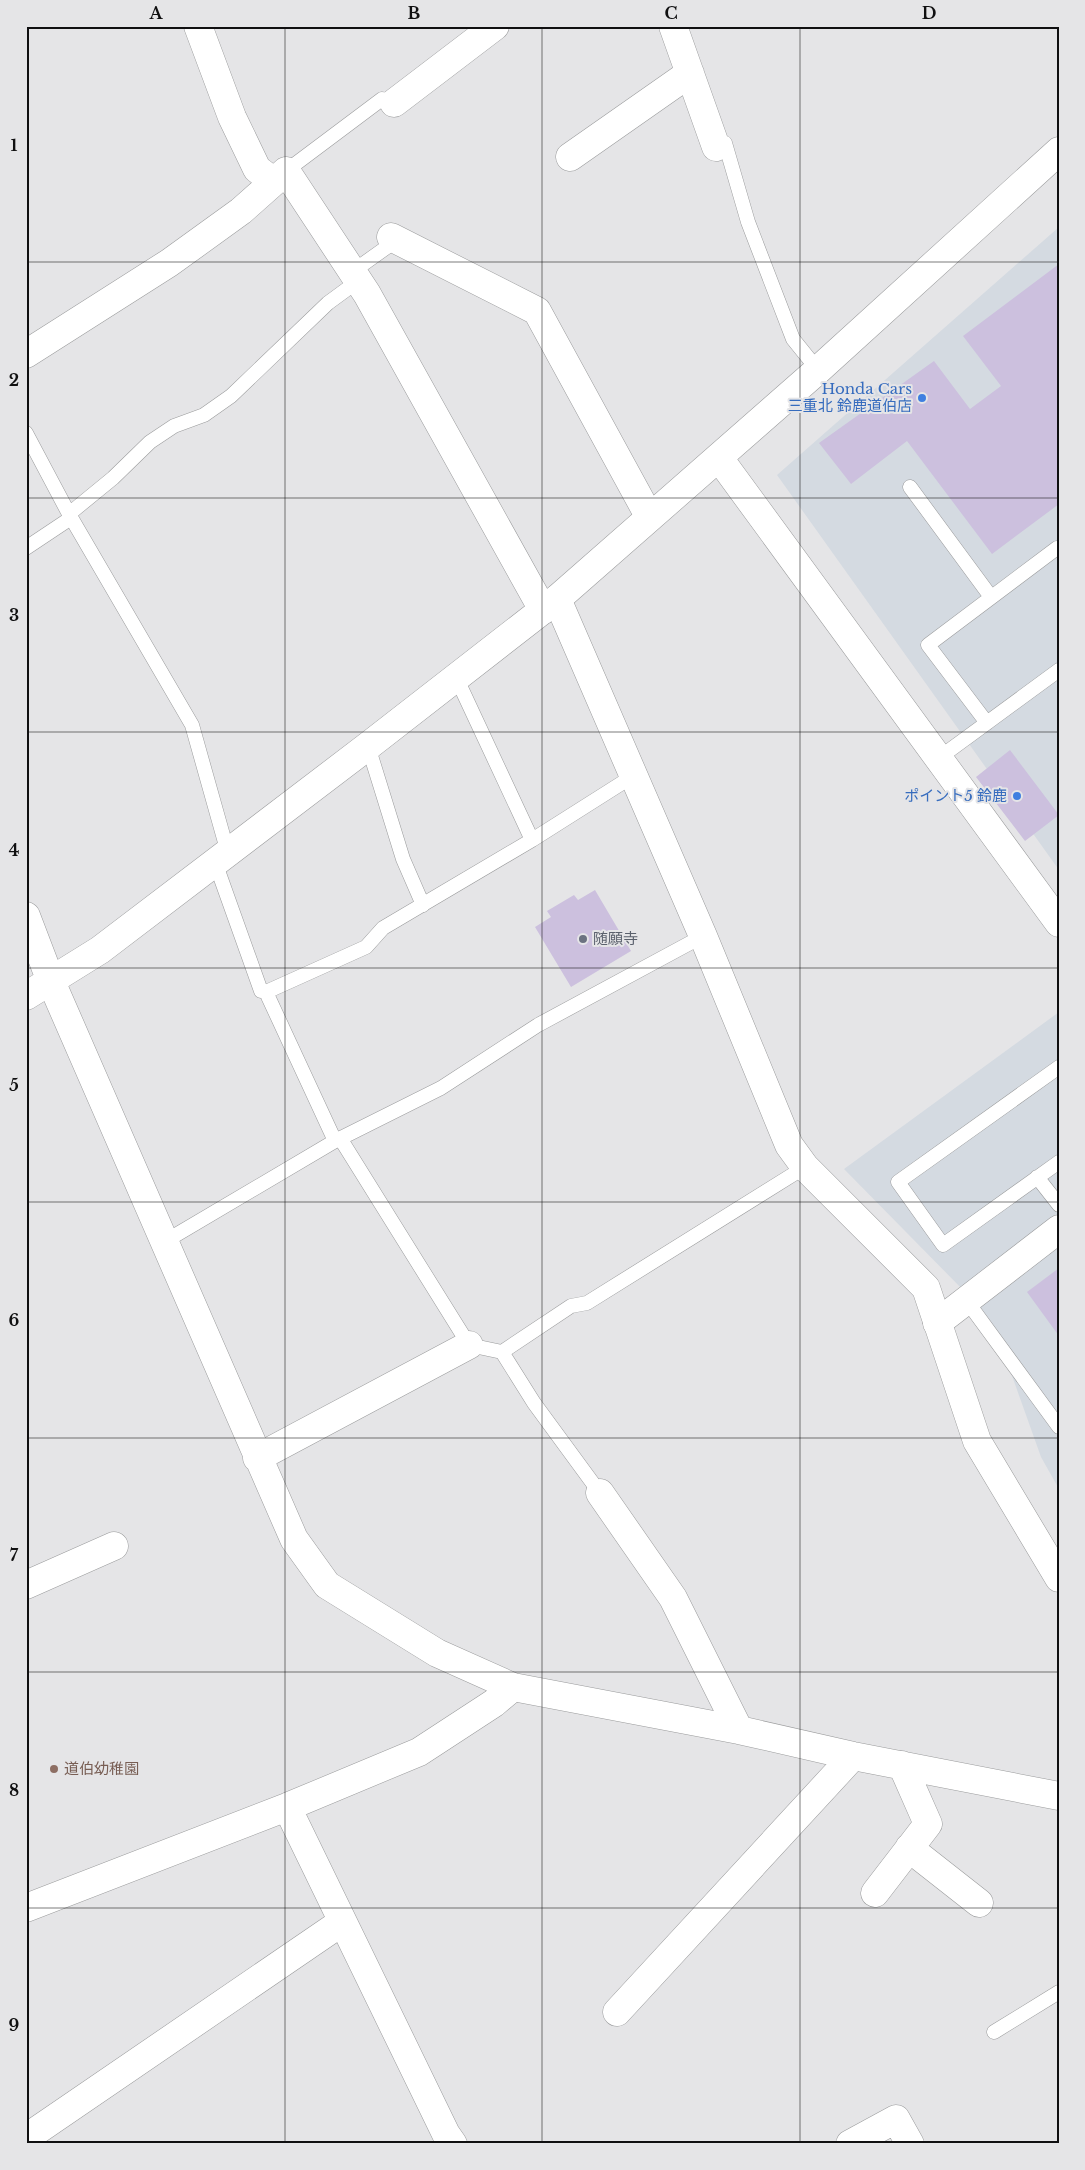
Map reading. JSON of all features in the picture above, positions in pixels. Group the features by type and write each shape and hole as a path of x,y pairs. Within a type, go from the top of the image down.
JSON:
{"street":[{"path":"198,26 232,117 257,169 280,176 355,276 550,604 633,776 704,936 789,1145 805,1167 926,1288 977,1441 1059,1578"},
{"path":"394,103 495,26"},
{"path":"673,26 716,147"},
{"path":"570,157 690,73"},
{"path":"26,996 50,979 100,950 368,746 550,604 818,370 1059,151"},
{"path":"26,354 169,262 241,210 280,176"},
{"path":"391,237 537,311 649,516"},
{"path":"719,458 1059,923"},
{"path":"26,916 50,979 257,1458 294,1540 327,1586 437,1653 513,1687 739,1730 853,1756 1059,1796"},
{"path":"937,1323 1059,1229"},
{"path":"257,1458 469,1345"},
{"path":"600,1493 673,1598 739,1730"},
{"path":"26,1585 114,1546"},
{"path":"26,1908 286,1807 419,1752 494,1703 513,1687"},
{"path":"617,2012 853,1756"},
{"path":"875,1893 928,1824 902,1764"},
{"path":"286,1807 444,2140"},
{"path":"909,1848 978,1903"},
{"path":"26,2138 342,1922"},
{"path":"850,2144 896,2119 910,2144"}],"lane":[{"path":"280,176 382,98 394,103"},
{"path":"716,147 725,142 748,222 793,339 818,370"},
{"path":"26,548 70,516 150,442 174,426 204,414 231,396 387,247 391,237"},
{"path":"26,433 70,516 192,725 222,857 260,991 266,992 366,947 383,928 532,840 633,776"},
{"path":"910,487 992,597"},
{"path":"986,723 928,645 1057,548 1059,550"},
{"path":"939,758 1059,670"},
{"path":"456,677 532,840"},
{"path":"368,746 403,858 423,905"},
{"path":"164,1242 337,1139 441,1088 538,1025 704,936"},
{"path":"266,992 337,1139 469,1345 502,1352 571,1306 587,1303 805,1167"},
{"path":"1059,1067 898,1182 943,1245 1059,1162"},
{"path":"1037,1177 1059,1205"},
{"path":"966,1300 1059,1427"},
{"path":"502,1352 534,1403 600,1493"},
{"path":"994,2032 1059,1992"}],"shaded area":[{"path":"1059,227 1059,870 777,475"},
{"path":"1059,1012 1059,1489 1041,1457 996,1331 967,1294 844,1169"}],"building":[{"name":"Honda Cars 三重北 鈴鹿道伯店","path":"1059,264 1059,504 992,554 907,441 851,484 819,443 934,361 970,409 1001,386 963,336"},
{"name":"ポイント5 鈴鹿","path":"1010,750 1059,815 1025,841 976,777"},
{"name":"随願寺","path":"595,890 631,951 571,987 535,927 551,917 547,911 574,895 578,900"},
{"path":"1059,1268 1059,1336 1027,1292"}],"place":[{"name":"Honda Cars 三重北 鈴鹿道伯店","path":"922,398"},
{"name":"ポイント5 鈴鹿","path":"1017,796"},
{"name":"随願寺","path":"583,939"},
{"name":"道伯幼稚園","path":"54,1769"}]}
